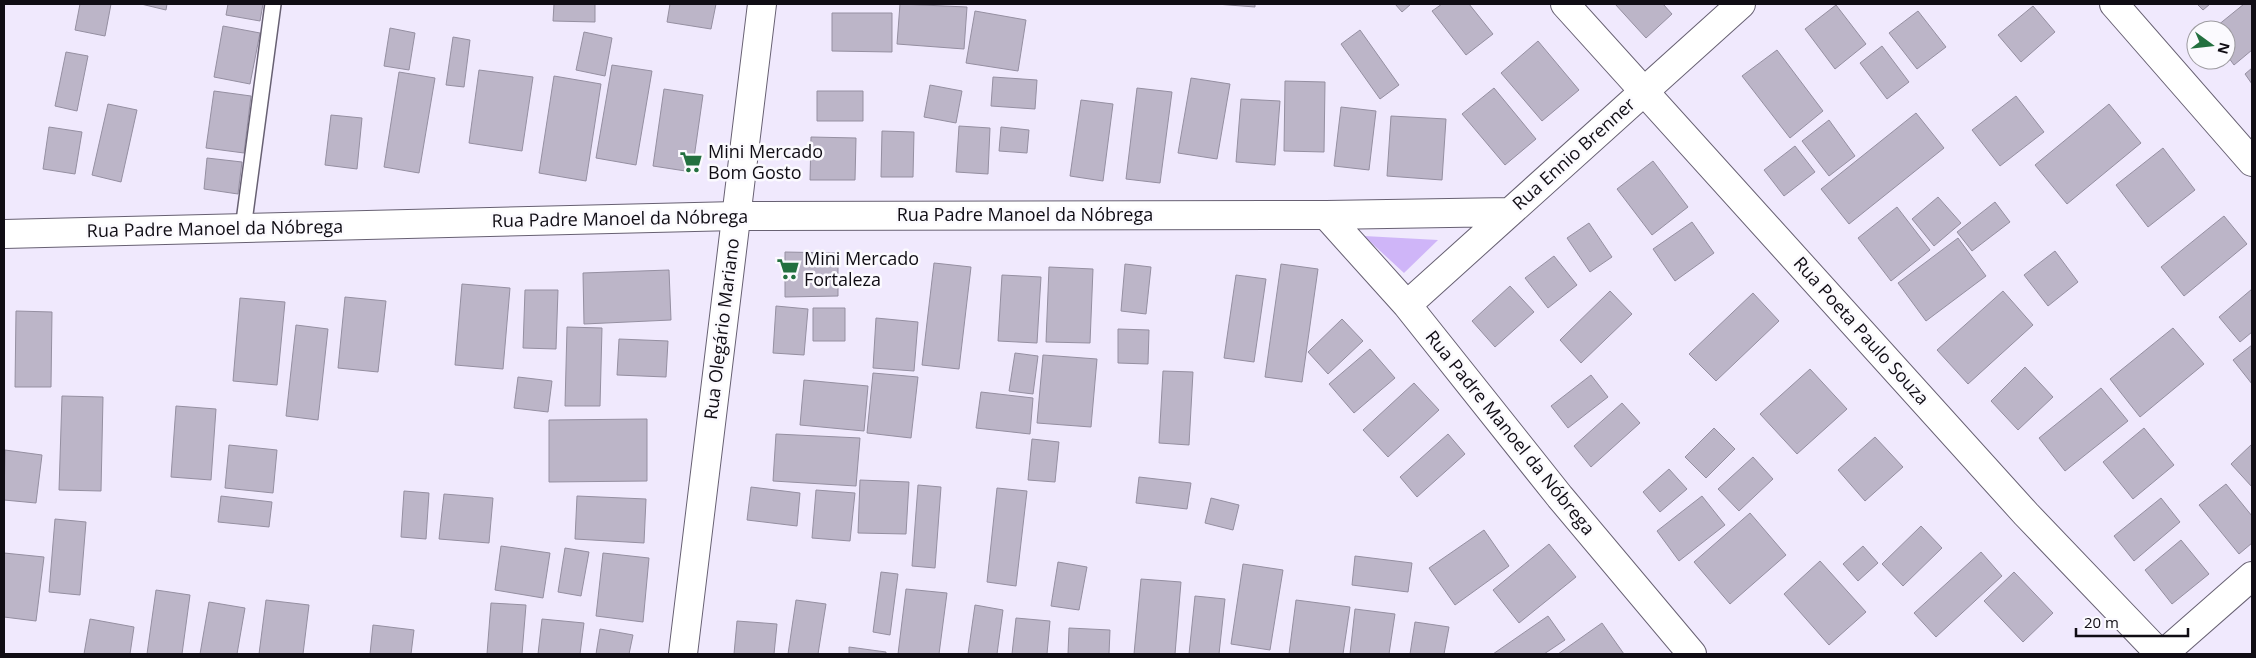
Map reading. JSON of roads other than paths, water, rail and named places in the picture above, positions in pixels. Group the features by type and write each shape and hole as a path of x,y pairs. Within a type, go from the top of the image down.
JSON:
{"street":[{"name":"Rua Olegário Mariano","path":"683,654 762,4"},
{"name":"Rua Poeta Paulo Souza","path":"1566,4 2026,514 2162,654"},
{"name":"Rua Ennio Brenner","path":"1407,304 1741,4"},
{"path":"2114,4 2252,162"},
{"name":"Rua Padre Manoel da Nóbrega","path":"4,234 736,216 1326,215 1510,212"},
{"name":"Rua Padre Manoel da Nóbrega","path":"1326,215 1407,304 1560,497 1692,654"},
{"path":"2162,654 2252,576"}],"lane":[{"path":"243,229 273,4"}],"place":[{"name":"Mini Mercado Bom Gosto","path":"691,162"},
{"name":"Mini Mercado Fortaleza","path":"788,269"}]}
